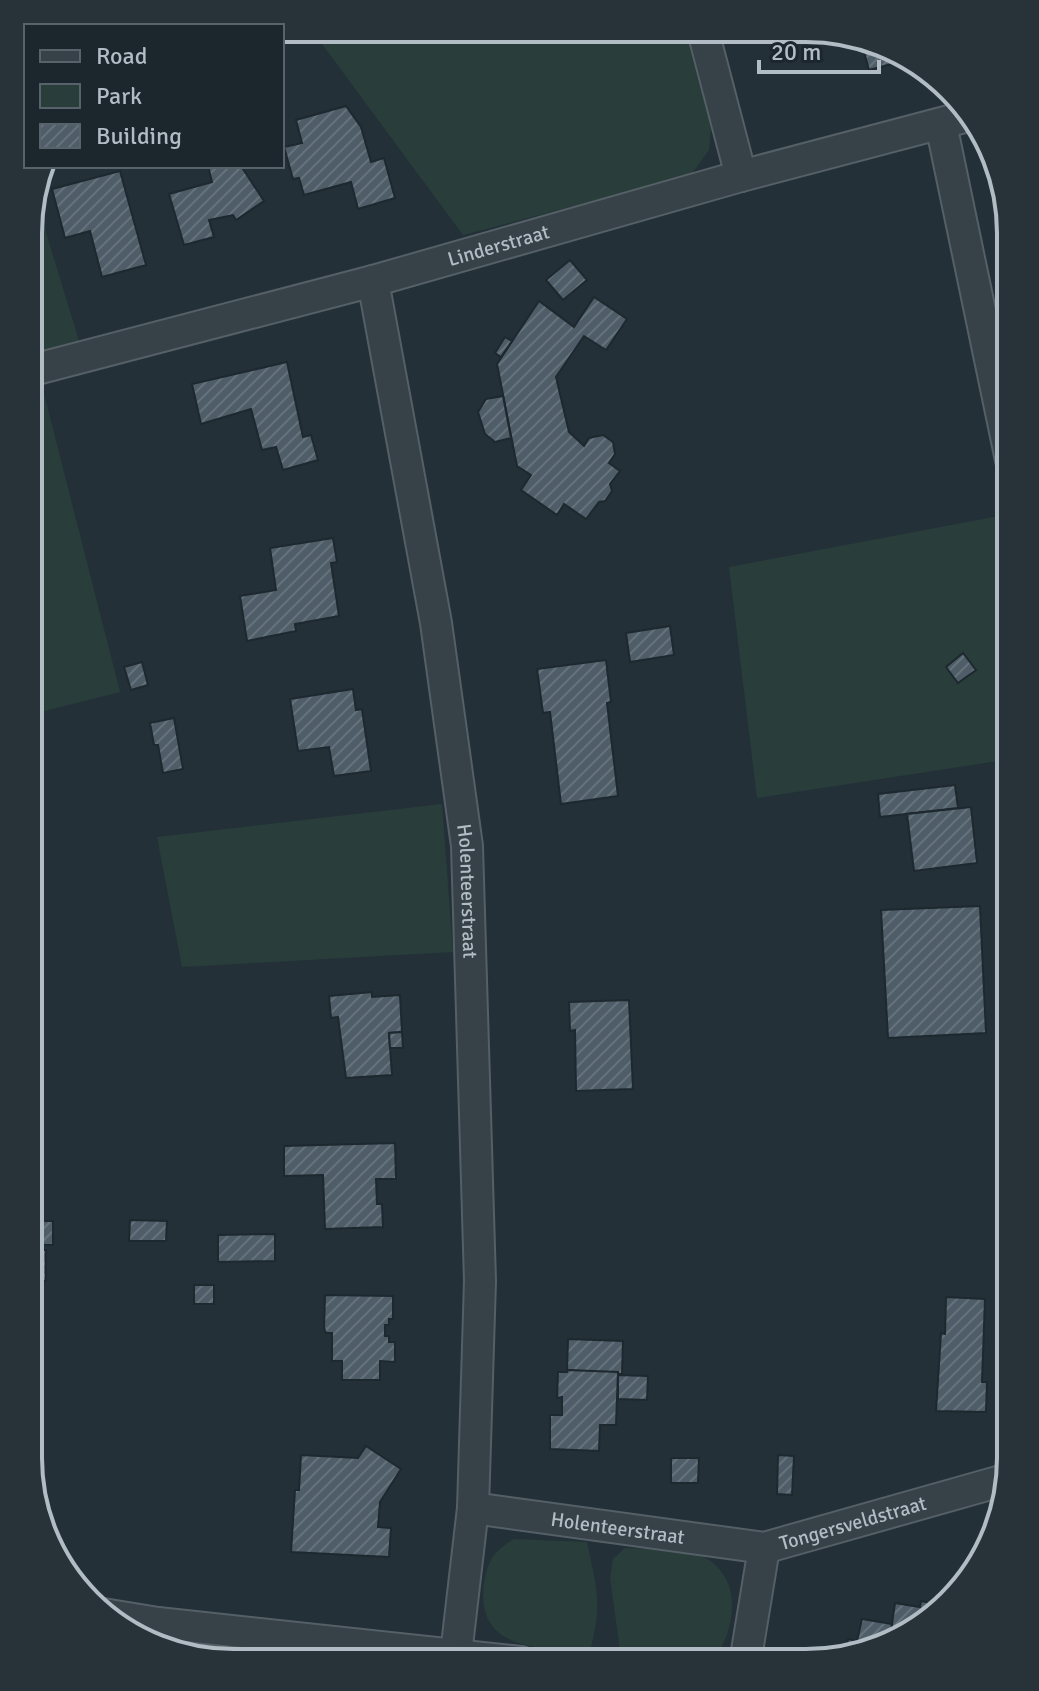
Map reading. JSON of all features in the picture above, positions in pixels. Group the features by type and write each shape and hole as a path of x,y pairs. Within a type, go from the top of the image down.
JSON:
{"street":[{"path":"706,42 741,176"},
{"path":"954,120 997,376"},
{"name":"Linderstraat","path":"42,368 373,281 741,176 954,120"},
{"name":"Holenteerstraat","path":"373,281 436,623 467,846 480,1281 473,1508 457,1649"},
{"name":"Tongersveldstraat","path":"747,1649 764,1548 995,1483"},
{"name":"Holenteerstraat","path":"473,1508 764,1548"},
{"path":"156,1632 388,1649"}],"green space":[{"path":"321,42 688,42 711,128 709,150 691,175 463,235"},
{"path":"43,222 79,341 42,351"},
{"path":"42,386 120,692 42,712"},
{"path":"997,516 997,761 757,798 729,567"},
{"path":"442,804 453,952 182,967 157,837"},
{"path":"514,1539 587,1542 597,1597 590,1649 545,1649 500,1634 490,1622 484,1605 484,1583 490,1562 502,1547"},
{"path":"625,1548 691,1553 709,1560 727,1581 732,1598 731,1620 720,1649 620,1649 610,1578 613,1559"}],"building":[{"path":"864,52 893,64 869,70"},
{"path":"346,106 361,127 371,162 384,158 395,198 358,209 351,182 304,195 299,178 293,179 284,147 302,143 296,120"},
{"path":"208,168 242,168 264,201 236,220 233,215 209,220 214,237 184,245 169,194 212,182"},
{"path":"120,171 146,265 102,277 90,231 65,238 52,189"},
{"path":"570,260 587,280 563,300 546,280"},
{"path":"594,297 627,319 606,350 584,336 556,377 569,432 584,446 589,438 603,435 613,442 615,454 609,463 620,471 610,484 612,491 605,501 599,502 586,519 564,504 557,515 521,490 531,475 517,466 497,364 539,301 574,327"},
{"path":"505,337 512,341 501,357 495,353"},
{"path":"287,362 303,437 311,435 318,460 283,470 276,447 262,450 251,409 201,424 192,384"},
{"path":"503,396 511,438 495,442 485,434 478,412 486,399"},
{"path":"333,538 337,562 331,563 339,616 295,624 296,631 247,641 240,596 276,590 270,548"},
{"path":"670,626 674,655 630,662 626,633"},
{"path":"963,653 976,670 958,683 946,667"},
{"path":"606,660 611,702 607,703 618,796 561,804 550,712 543,713 537,669"},
{"path":"142,662 148,685 131,690 124,667"},
{"path":"353,689 356,710 362,709 371,771 334,776 329,747 298,751 290,699"},
{"path":"174,718 183,769 163,773 150,723"},
{"path":"955,785 958,808 880,817 878,794"},
{"path":"971,807 977,863 914,871 907,814"},
{"path":"980,906 986,1033 888,1038 881,910"},
{"path":"372,992 372,997 400,995 402,1032 389,1033 392,1075 346,1078 338,1017 331,1018 329,996"},
{"path":"629,1000 633,1089 576,1091 575,1030 570,1031 569,1002"},
{"path":"402,1032 403,1048 390,1048 389,1033"},
{"path":"395,1143 396,1179 376,1179 377,1204 382,1204 383,1227 325,1229 323,1175 284,1176 284,1146"},
{"path":"130,1220 167,1221 166,1241 129,1241"},
{"path":"42,1221 53,1221 53,1245 42,1245"},
{"path":"275,1234 275,1261 218,1262 218,1235"},
{"path":"42,1250 46,1250 46,1281 42,1281"},
{"path":"194,1285 214,1285 214,1304 194,1304"},
{"path":"325,1295 393,1296 393,1319 385,1325 385,1336 389,1336 389,1342 395,1342 395,1362 380,1361 380,1380 342,1380 342,1361 332,1361 332,1333 326,1333 324,1328"},
{"path":"946,1297 985,1299 982,1382 987,1382 986,1412 936,1411"},
{"path":"568,1339 623,1341 622,1374 567,1370"},
{"path":"558,1372 618,1372 616,1425 600,1425 599,1451 550,1449 550,1415 562,1415 562,1397 557,1398"},
{"path":"618,1375 648,1376 647,1400 618,1399"},
{"path":"366,1446 401,1469 380,1502 378,1527 391,1528 389,1557 291,1552 301,1455 358,1458"},
{"path":"778,1455 794,1456 792,1495 777,1494"},
{"path":"671,1458 699,1458 698,1483 671,1483"},
{"path":"921,1601 931,1603 891,1628 895,1603 920,1607"},
{"path":"862,1619 892,1624 891,1628 879,1634 867,1639 847,1644 848,1639 857,1641"}]}
